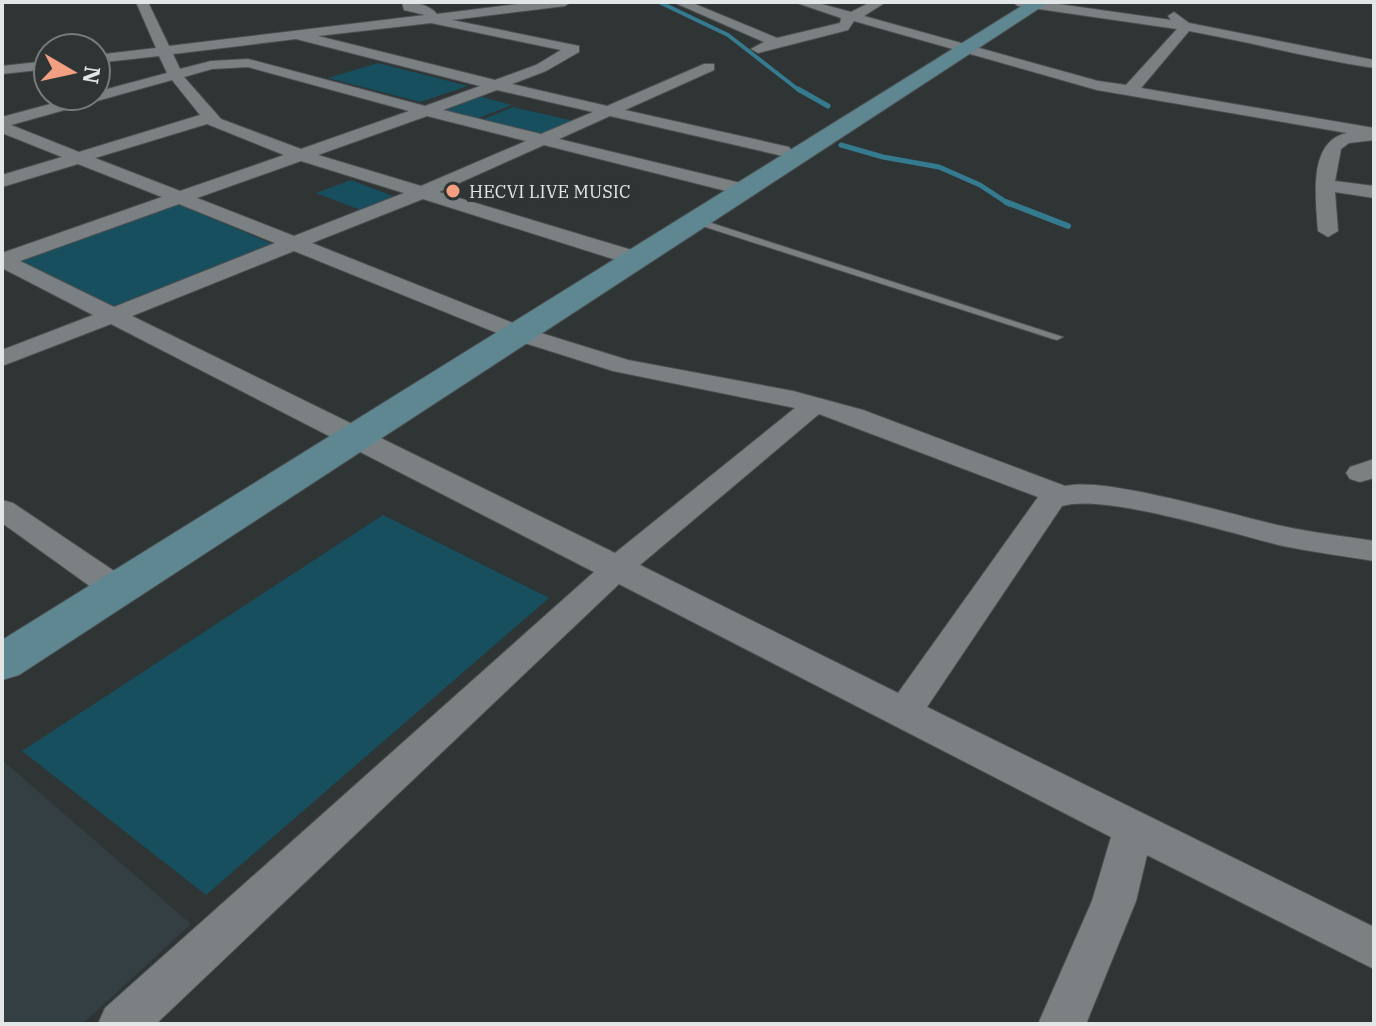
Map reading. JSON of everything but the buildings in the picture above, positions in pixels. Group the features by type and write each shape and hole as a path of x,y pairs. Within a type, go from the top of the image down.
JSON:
{"street":[{"path":"142,2 174,73 208,118 226,129 303,156 629,256 696,221 783,151 961,48"},
{"path":"2,260 426,111 541,68 574,49 436,20 428,11 408,7 408,2"},
{"path":"112,57 565,2"},
{"path":"679,2 775,42"},
{"path":"800,2 1129,92 1374,134"},
{"path":"758,49 775,42 843,27 850,16 880,2"},
{"path":"1159,2 1185,26"},
{"path":"2,663 108,583 1028,3 1185,26 1374,64"},
{"path":"1129,92 1185,26"},
{"path":"297,35 496,85 783,151"},
{"path":"2,125 174,73 227,63 257,64 426,111 737,187"},
{"path":"2,70 32,67"},
{"path":"2,359 421,193 709,67"},
{"path":"112,72 174,73"},
{"path":"2,79 32,77"},
{"path":"2,181 208,118"},
{"path":"2,125 510,330 622,366 854,416 1063,496"},
{"path":"1328,231 1325,185 1333,147 1344,139 1374,134"},
{"path":"1325,185 1374,192"},
{"path":"2,260 1374,949"},
{"path":"122,1024 618,567 814,405"},
{"path":"904,712 1051,500 1074,493 1115,497 1287,537 1374,551"},
{"path":"2,509 108,583"},
{"path":"2,636 108,583"},
{"path":"1062,1024 1114,901 1134,828"}],"lane":[{"path":"696,221 1057,337"}],"shaded area":[{"path":"378,63 468,86 420,102 328,78"},
{"path":"478,96 512,105 473,120 438,111"},
{"path":"513,107 578,122 545,137 479,121"},
{"path":"351,180 398,198 363,211 316,193"},
{"path":"178,204 277,246 114,310 18,260"},
{"path":"383,515 549,598 206,895 22,751"},
{"path":"2,760 191,924 82,1024 2,1024"}],"waterway":[{"path":"659,2 728,35 800,91"},
{"path":"798,89 828,106"},
{"path":"841,145 883,157 939,167 980,185 1009,204"},
{"path":"1006,202 1068,226"}],"place":[{"name":"HECVI LIVE MUSIC","path":"453,191"}]}
